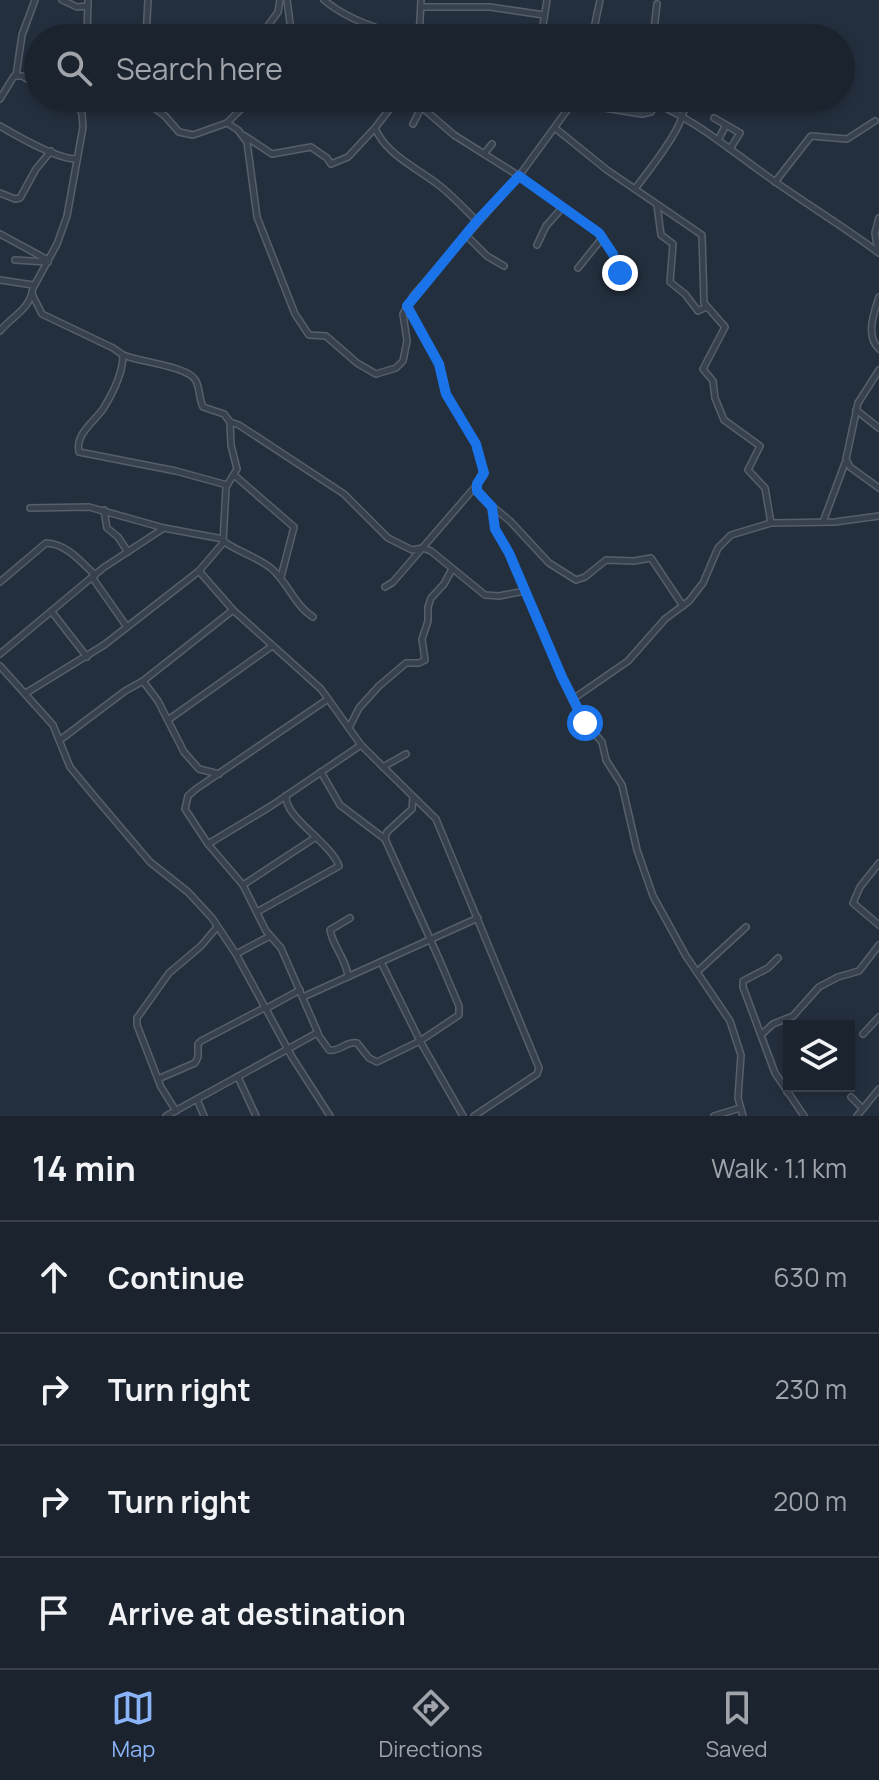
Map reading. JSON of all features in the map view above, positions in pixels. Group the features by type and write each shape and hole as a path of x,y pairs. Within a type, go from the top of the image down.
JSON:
{"street":[{"path":"26,24 35,0"},
{"path":"62,0 77,7 88,3 87,24"},
{"path":"147,24 148,0"},
{"path":"270,24 277,14 280,0"},
{"path":"287,0 290,24"},
{"path":"324,0 367,24"},
{"path":"543,24 547,0"},
{"path":"595,24 600,0"},
{"path":"420,24 421,4 490,4 544,15"},
{"path":"655,24 657,4"},
{"path":"16,76 24,30"},
{"path":"0,99 11,78 16,76 24,79"},
{"path":"0,331 17,317 32,294 67,216 83,119 81,112"},
{"path":"160,112 184,134 200,134 227,123 238,112"},
{"path":"227,123 271,154 311,147 331,164 348,157 387,112"},
{"path":"413,124 419,112"},
{"path":"426,112 603,237 620,273"},
{"path":"244,136 257,217 295,314 309,335 326,336 371,372 382,372 399,366 403,361 407,341 403,314 407,306 477,221 519,176 566,112"},
{"path":"630,112 651,112"},
{"path":"672,112 718,140 878,252"},
{"path":"635,189 665,148 684,112"},
{"path":"714,118 740,134 730,149"},
{"path":"775,182 809,137 819,135 847,139 875,121"},
{"path":"718,140 726,125"},
{"path":"0,126 26,141 66,158 76,159"},
{"path":"375,128 378,135 407,164 440,185 477,221"},
{"path":"555,128 702,235 703,298 706,307 725,327 703,369 713,381 715,398 724,420 760,446 748,470 765,488 771,523"},
{"path":"484,154 492,144"},
{"path":"0,193 20,198 36,169 51,151"},
{"path":"657,204 661,235 673,246 670,282 685,294 698,311 706,307"},
{"path":"537,245 546,226 562,208"},
{"path":"878,252 875,233 879,218"},
{"path":"0,234 48,261"},
{"path":"466,235 487,256 504,266"},
{"path":"578,268 603,237"},
{"path":"15,260 48,261"},
{"path":"0,280 34,284"},
{"path":"26,693 87,657 199,571 223,540 227,485 237,465 231,445 230,422 224,414 203,407 192,376 181,370 123,355 42,314 32,294"},
{"path":"879,297 872,328 872,340 879,349"},
{"path":"385,587 393,582 476,487 484,473 476,444 451,405 439,364 407,306"},
{"path":"123,355 113,391 81,437 79,452 176,471 227,485"},
{"path":"823,522 846,462 856,410 879,370"},
{"path":"856,410 879,428"},
{"path":"230,422 344,494 388,538 412,550 431,551 485,595 525,591"},
{"path":"846,462 879,488"},
{"path":"234,475 294,527 281,577"},
{"path":"476,487 549,563 576,580 585,577 606,560 651,558 683,606"},
{"path":"30,508 86,506 164,528 223,540 266,564 281,577 299,604 313,617"},
{"path":"492,507 495,529 509,553 581,719 602,742 606,760 622,785 647,882 673,935 726,1012 742,1060 738,1081 743,1116"},
{"path":"104,510 107,528 128,552"},
{"path":"573,699 628,661 665,619 683,606 703,583 724,539 771,523 879,516"},
{"path":"0,654 94,576 164,528"},
{"path":"0,582 46,543 58,544 94,576 127,627"},
{"path":"0,568 7,575"},
{"path":"349,729 359,708 379,686 406,663 425,660 422,639 428,621 428,607 452,569"},
{"path":"199,571 233,610 321,689 361,745 436,819 539,1068 537,1074 474,1116"},
{"path":"60,740 143,681 233,610"},
{"path":"52,612 87,657"},
{"path":"168,720 272,646"},
{"path":"0,666 53,725 70,767 94,796 150,862 188,892 217,927 236,954 288,1049 330,1116"},
{"path":"143,681 168,720 176,741 199,769 219,774"},
{"path":"321,772 340,805 385,839 460,1011 456,1018 420,1041 374,1062 357,1043 329,1050 318,1033 281,948 243,885 187,815 185,801 196,789 328,699"},
{"path":"208,844 361,745"},
{"path":"383,767 406,754"},
{"path":"257,912 338,868 338,862 286,804 286,796"},
{"path":"385,839 387,832 412,809 413,797"},
{"path":"243,885 316,837"},
{"path":"879,863 860,887 853,903 879,925"},
{"path":"348,978 348,971 336,950 330,930 350,918"},
{"path":"303,997 478,918"},
{"path":"176,1111 158,1079 137,1018 169,973 201,946 217,927"},
{"path":"697,972 746,927"},
{"path":"236,954 271,936"},
{"path":"761,1035 773,1024 793,1016 819,987 859,971 879,945"},
{"path":"778,958 742,983 775,1073 783,1086"},
{"path":"381,962 420,1041 463,1116"},
{"path":"158,1079 195,1063 199,1056 197,1046 201,1041 300,990"},
{"path":"863,1034 879,1017"},
{"path":"166,1116 318,1033"},
{"path":"238,1076 256,1116"},
{"path":"857,1116 879,1089"},
{"path":"787,1092 804,1116"},
{"path":"851,1097 863,1109"},
{"path":"197,1099 204,1116"},
{"path":"714,1116 740,1108"}],"route":[{"path":"585,723 509,553 498,536 492,507 477,491 477,484 484,473 476,444 451,405 439,364 407,306 477,221 519,176 599,233 608,244 620,273"}]}
